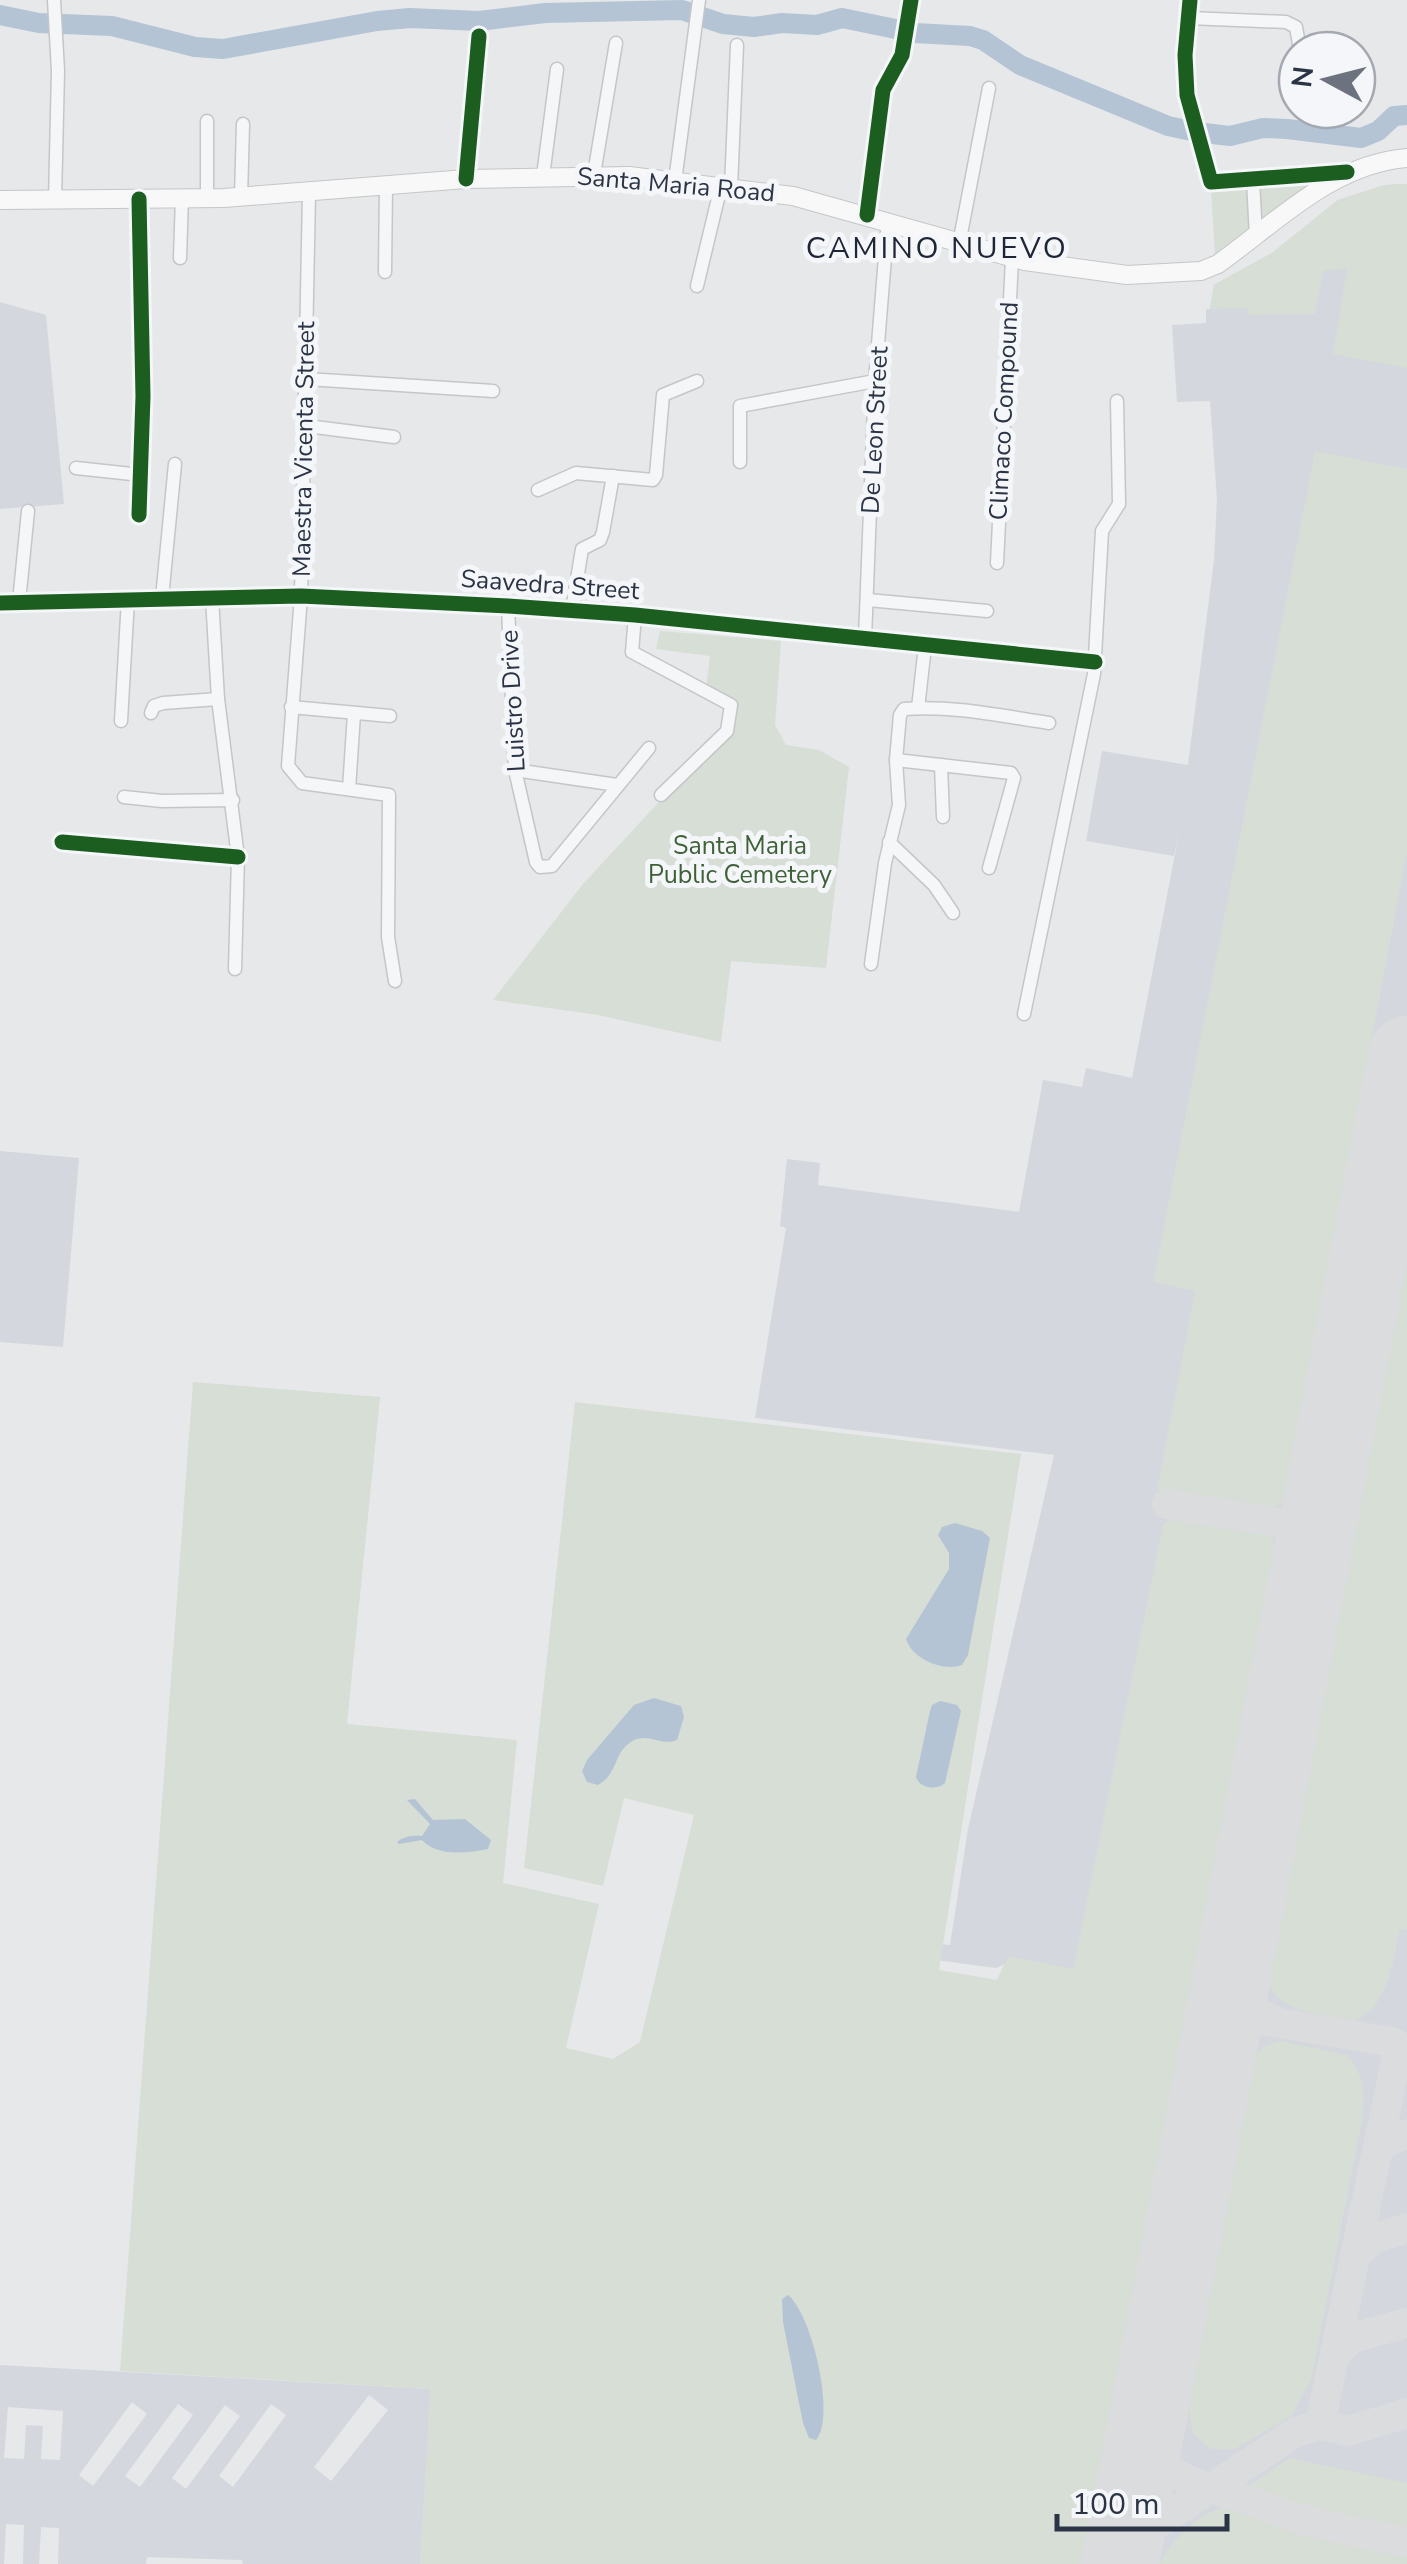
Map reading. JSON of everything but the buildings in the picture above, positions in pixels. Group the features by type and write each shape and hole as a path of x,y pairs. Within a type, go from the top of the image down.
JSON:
{"main road":[{"name":"Santa Maria Road","path":"0,200 242,197 466,179 594,174 792,196 888,220 1012,259 1127,275 1201,270 1218,264 1347,172 1384,160 1407,158"}],"street":[{"path":"54,0 58,71 55,200"},
{"path":"866,215 883,90 902,55 911,0"},
{"path":"1190,0 1184,55 1187,95 1208,179 1216,184 1347,172"},
{"path":"675,181 698,9"},
{"path":"1189,18 1292,24 1297,30"},
{"path":"466,179 479,36"},
{"path":"594,174 616,43"},
{"path":"697,286 726,187 737,46"},
{"path":"543,176 557,69"},
{"path":"959,244 990,88"},
{"path":"206,198 207,121"},
{"path":"242,197 243,124"},
{"path":"1253,180 1256,238"},
{"path":"384,272 386,185"},
{"name":"Maestra Vicenta Street","path":"309,194 301,596 288,766 302,782 385,792 391,798 388,937 394,981"},
{"path":"180,258 182,198"},
{"path":"139,199 144,396 139,516"},
{"name":"De Leon Street","path":"865,639 876,382 888,220"},
{"name":"Climaco Compound","path":"997,563 1012,259"},
{"path":"307,379 493,391"},
{"path":"538,490 576,473 655,478 663,394 698,381"},
{"path":"740,462 740,406 876,382"},
{"path":"1024,1014 1095,662 1102,531 1119,504 1117,401"},
{"path":"306,426 394,437"},
{"path":"162,598 175,464"},
{"path":"76,468 142,476"},
{"path":"572,610 582,549 600,540 604,532 613,476"},
{"path":"19,602 28,511"},
{"name":"Saavedra Street","path":"0,603 301,596 508,606 635,615 1095,662"},
{"path":"212,598 218,699 238,857 234,969"},
{"path":"121,721 128,599"},
{"path":"868,600 987,611"},
{"name":"Luistro Drive","path":"508,606 515,770 536,862 546,868 552,866 649,748"},
{"path":"635,615 632,652 730,705 727,731 661,795"},
{"path":"918,708 925,646"},
{"path":"150,713 154,706 163,703 218,699"},
{"path":"291,707 390,716"},
{"path":"870,964 889,842 900,805 896,760 900,715 904,709 983,713 1049,724"},
{"path":"349,789 354,714"},
{"path":"896,760 1013,775 989,868"},
{"path":"941,765 944,817"},
{"path":"515,770 618,784"},
{"path":"124,797 233,800"},
{"path":"62,842 238,857"},
{"path":"889,842 934,885 953,913"}],"shaded area":[{"path":"1407,184 1407,2564 959,2564 1005,1964 996,1968 913,1957 915,1942 950,1945 968,1829 1054,1455 755,1418 786,1228 780,1226 787,1159 820,1163 818,1185 1019,1212 1043,1080 1082,1087 1086,1068 1132,1078 1180,828 1174,856 1086,841 1102,751 1188,765 1214,560 1217,499 1210,401 1177,402 1172,325 1206,323 1214,285 1272,253 1338,200 1385,185"},
{"path":"0,302 46,315 64,504 0,509"},
{"path":"0,1151 79,1158 63,1347 0,1342"},
{"path":"0,2365 431,2389 420,2564 243,2564 242,2560 147,2557 146,2564 58,2564 59,2528 41,2527 39,2564 23,2564 24,2525 6,2524 4,2564 0,2564","holes":["369,2395 388,2410 331,2481 314,2467","132,2402 147,2414 93,2486 79,2475","178,2404 193,2415 140,2487 125,2476","271,2404 286,2415 233,2487 219,2476","225,2405 240,2416 186,2489 172,2478","8,2407 63,2411 60,2460 41,2459 43,2426 26,2425 24,2459 4,2458"]}],"green space":[{"path":"1320,179 1259,228 1257,183"},
{"path":"1249,184 1253,231 1215,255 1211,189"},
{"path":"1407,184 1407,368 1333,354 1347,268 1323,271 1315,314 1248,315 1247,308 1210,309 1214,285 1272,253 1338,200 1385,185"},
{"path":"1315,451 1407,469 1407,853 1284,1501 1267,1512 1157,1490 1195,1291 1153,1282"},
{"name":"Santa Maria Public Cemetery","path":"660,631 781,641 775,725 786,745 819,750 849,767 826,968 731,961 721,1042 598,1015 493,1000 583,884 671,789 730,735 733,703 706,689 710,656 656,649"},
{"path":"1407,1240 1407,1929 1400,1929 1382,1994 1366,2014 1354,2021 1292,2007 1273,1992 1267,1981"},
{"path":"193,1382 380,1397 347,1724 517,1740 503,1883 599,1904 566,2048 613,2059 640,2042 694,1815 624,1798 603,1886 524,1868 575,1402 1021,1454 939,1970 997,1980 1008,1956 1073,1969 1163,1524 1178,1515 1261,1529 1272,1537 1275,1545 1081,2564 420,2564 430,2389 120,2371"},
{"path":"1281,2041 1347,2055 1361,2078 1362,2121 1311,2381 1291,2416 1235,2449 1211,2449 1193,2434 1188,2405 1253,2058 1264,2046"},
{"path":"1289,2458 1407,2483 1407,2536 1309,2515 1248,2494 1247,2487"},
{"path":"1235,2505 1407,2547 1407,2564 1160,2564 1191,2525 1212,2512"}],"water":[{"path":"955,1523 982,1531 990,1538 968,1655 962,1665 946,1667 921,1658 906,1639 949,1569 949,1553 938,1535 942,1527"},
{"path":"654,1698 681,1706 684,1717 677,1740 637,1739 621,1752 605,1780 598,1785 587,1782 582,1771 587,1760 634,1705"},
{"path":"940,1701 957,1705 961,1711 945,1783 930,1787 916,1777 930,1711"},
{"path":"415,1799 433,1820 465,1819 491,1840 488,1849 453,1852 436,1849 422,1840 399,1844 406,1837 422,1836 430,1824 407,1800"},
{"path":"788,2295 805,2322 819,2366 823,2410 822,2428 816,2440 809,2438 803,2423 783,2322 782,2299"}],"waterway":[{"path":"0,15 39,23 112,26 195,47 223,49 410,18 479,21 545,13 682,10 723,24 754,27 782,23 817,25 842,18 915,33 983,40 1020,65 1168,126 1196,132 1230,136 1263,128 1361,138 1378,131 1394,116 1407,115"}],"taxiway":[{"path":"1167,1504 1317,1529"},
{"path":"1233,1966 1244,2000 1273,2020"},
{"path":"1218,2045 1238,2025 1256,2019 1399,2046 1320,2425"},
{"path":"1377,2151 1388,2141 1407,2134"},
{"path":"1355,2256 1373,2239 1407,2228"},
{"path":"1335,2354 1352,2338 1407,2323"},
{"path":"1122,2552 1143,2533 1296,2432 1320,2425 1348,2431 1407,2413"},
{"path":"1144,2434 1158,2460 1194,2483 1301,2519 1407,2542"}],"runway":[{"path":"1120,2564 1407,1055"}],"cycle path":[{"path":"867,215 883,90 902,55 911,0"},
{"path":"1190,0 1185,55 1187,95 1211,182 1347,172"},
{"path":"466,179 479,36"},
{"path":"139,199 143,396 139,515"},
{"path":"0,603 301,596 508,606 635,615 1095,662"},
{"path":"62,842 238,857"}],"district":[{"name":"CAMINO NUEVO","path":"937,248"}]}
